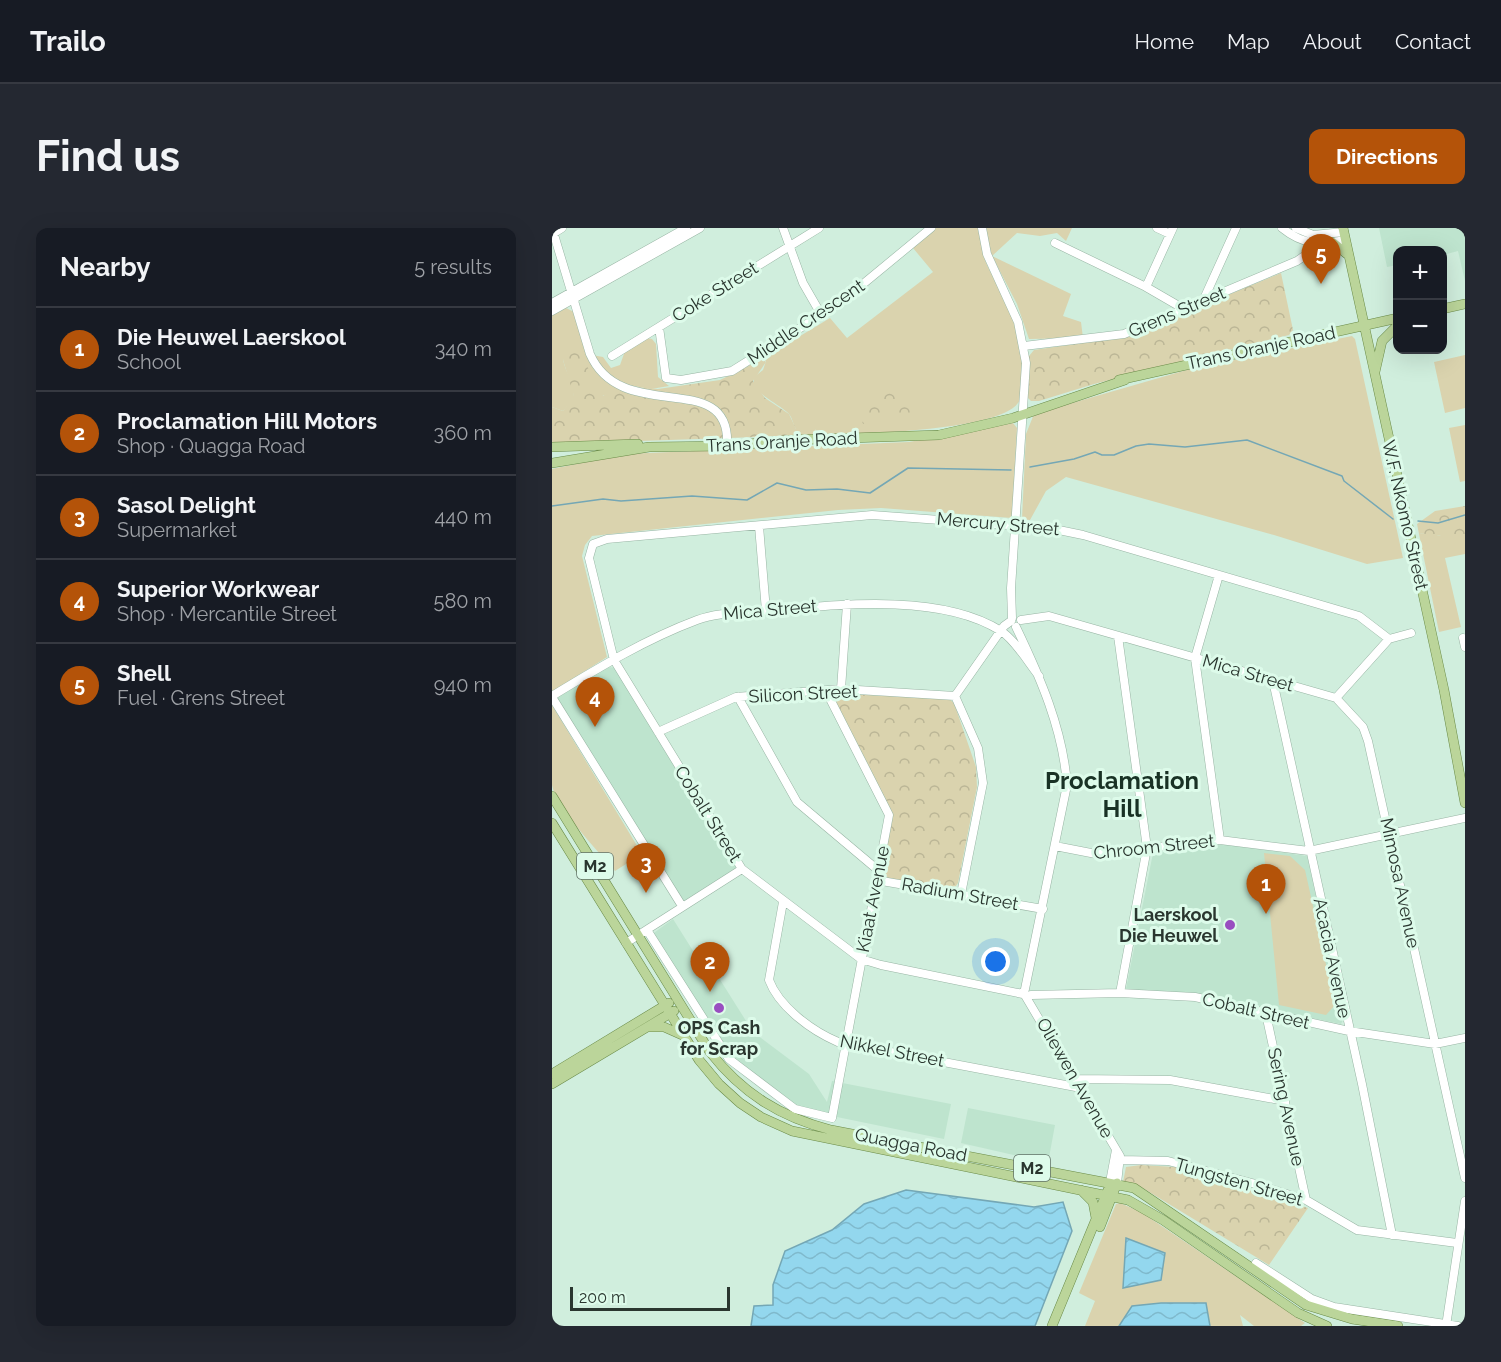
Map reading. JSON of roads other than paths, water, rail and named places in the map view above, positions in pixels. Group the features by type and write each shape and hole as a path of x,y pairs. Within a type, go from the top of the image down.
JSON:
{"main road":[{"name":"W.F. Nkomo Street","path":"1344,233 1374,382 1444,690 1465,802"},
{"path":"1332,242 1347,252 1348,256"},
{"path":"1447,308 1465,304"},
{"name":"Trans Oranje Road","path":"552,463 649,447 727,446 791,440 915,436 1022,412 1125,380 1393,319"},
{"path":"1374,382 1378,349 1385,335 1393,329"},
{"name":"Trans Oranje Road","path":"552,447 633,443 649,447"},
{"name":"Quagga Road","path":"552,796 642,932 678,1002 710,1052 728,1074 760,1101 793,1119 831,1130 1114,1183 1144,1192 1306,1305 1352,1319 1398,1326"},
{"name":"Quagga Road","path":"552,823 707,1071 728,1093 761,1117 814,1138 1079,1188 1138,1205 1298,1313 1327,1326"},
{"path":"552,1084 645,1028 678,1002"},
{"path":"552,1074 668,1009"},
{"path":"645,1028 664,1027 684,1036"},
{"path":"1058,1326 1114,1183"},
{"path":"1079,1188 1094,1202 1096,1221"},
{"path":"1052,1326 1096,1221 1110,1196"}],"street":[{"path":"562,228 553,231 590,354 603,374 619,386 638,393 710,405 726,424 727,446"},
{"path":"552,311 686,228"},
{"path":"552,303 573,296 700,228"},
{"path":"783,228 803,282 822,316"},
{"name":"Coke Street","path":"612,356 819,228"},
{"name":"Middle Crescent","path":"659,327 663,368 667,379 681,380 728,373 822,316 931,228"},
{"path":"982,228 987,254 1014,310 1024,346 1026,376 1022,412"},
{"path":"1146,287 1171,231 1157,228"},
{"path":"1203,301 1236,228"},
{"path":"1282,228 1297,239 1320,245 1332,242 1344,233"},
{"path":"1296,228 1313,235 1344,233"},
{"path":"1055,243 1146,287 1184,309"},
{"name":"Grens Street","path":"1024,346 1116,337 1297,261 1320,245"},
{"name":"Oliewen Avenue","path":"1022,412 1015,526 1013,623 1039,676"},
{"name":"Mercury Street","path":"591,547 595,542 606,539 759,526 853,515 886,515 1066,530 1359,616 1389,639"},
{"path":"759,526 766,611"},
{"name":"Cobalt Street","path":"591,547 589,558 614,660 742,869 861,959 881,965 1028,993 1195,996 1266,1014 1349,1031 1435,1044 1465,1038"},
{"path":"1219,575 1195,658 1220,840"},
{"path":"841,689 848,603"},
{"name":"Mica Street","path":"552,697 614,660 697,620 720,615 848,603 948,610 979,620 1013,623 1049,616 1336,698"},
{"path":"961,894 983,783 978,748 955,696 1013,623"},
{"name":"Oliewen Avenue","path":"1013,623 1039,676 1065,759 1066,796 1028,977 1028,993 1121,1160 1114,1183"},
{"path":"1336,698 1389,639 1412,633"},
{"path":"1118,636 1147,848 1120,993"},
{"path":"1463,638 1465,648"},
{"name":"Acacia Avenue","path":"1273,681 1392,1235"},
{"name":"Silicon Street","path":"658,732 725,700 738,697 841,689 955,696"},
{"name":"Kiaat Avenue","path":"642,932 729,1059 795,1109 831,1119 835,1112 845,1044 879,870 888,810 826,691"},
{"path":"552,697 682,906"},
{"name":"Radium Street","path":"738,697 797,802 879,870"},
{"name":"Mimosa Avenue","path":"1336,698 1366,733 1465,1178"},
{"name":"Chroom Street","path":"1055,846 1091,854 1220,840 1309,851 1465,818"},
{"path":"626,943 742,869"},
{"name":"Radium Street","path":"876,880 1043,909"},
{"name":"Nikkel Street","path":"783,902 769,972 771,983 788,1008 821,1033 845,1044 1081,1088"},
{"name":"Sering Avenue","path":"1266,1014 1306,1200"},
{"path":"1076,1079 1170,1080 1285,1101"},
{"name":"Oliewen Avenue","path":"1114,1183 1116,1150"},
{"name":"Tungsten Street","path":"1121,1160 1175,1163 1306,1200 1351,1228 1457,1243"},
{"path":"1446,1325 1465,1201"},
{"path":"1256,1263 1312,1299 1334,1307 1458,1326"}],"water":[{"path":"906,1190 1034,1207 1063,1202 1072,1231 1035,1326 751,1326 754,1306 773,1305 773,1285 785,1251 832,1230 864,1204"},
{"path":"1126,1238 1165,1253 1161,1280 1123,1288"},
{"path":"1161,1303 1206,1303 1210,1326 1119,1326 1132,1306"}],"waterway":[{"path":"1030,467 1074,459 1095,452 1102,455 1114,455 1136,446 1149,444 1185,447 1247,440 1342,476 1344,481 1393,519"},
{"path":"552,506 603,499 621,501 692,496 747,500 777,483 806,490 837,489 870,493 908,468 1011,470"},
{"path":"1418,521 1438,523 1465,515"}],"place":[{"name":"Shell","path":"1321,284"},
{"name":"Superior Workwear","path":"595,727"},
{"name":"Sasol Delight","path":"646,893"},
{"name":"Die Heuwel Laerskool","path":"1266,914"},
{"name":"Laerskool Die Heuwel","path":"1230,925"},
{"name":"Proclamation Hill Motors","path":"710,992"},
{"name":"OPS Cash for Scrap","path":"719,1008"}],"district":[{"name":"Proclamation Hill","path":"1122,795"}]}
